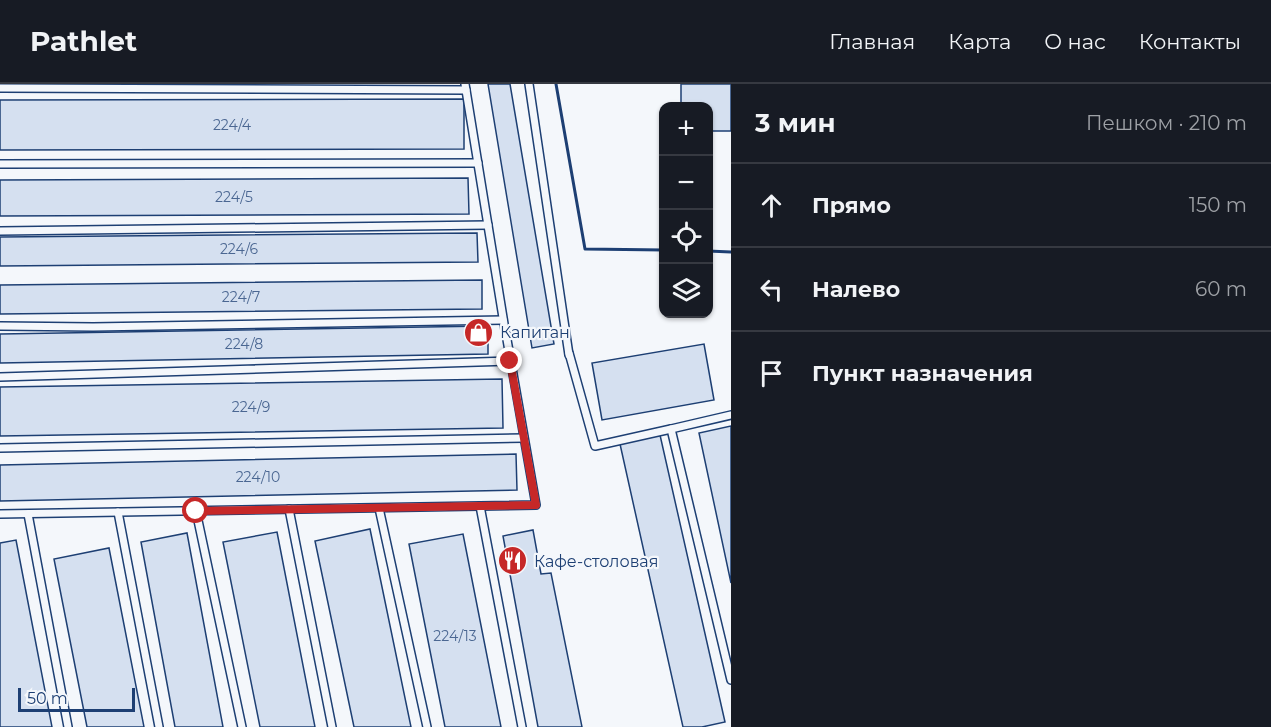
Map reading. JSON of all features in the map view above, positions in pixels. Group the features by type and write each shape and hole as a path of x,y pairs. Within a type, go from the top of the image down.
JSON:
{"lane":[{"path":"529,84 569,355 595,446 731,416"},
{"path":"0,88 466,87 506,338 536,505 0,514"},
{"path":"0,164 478,163"},
{"path":"0,231 488,225"},
{"path":"0,326 105,327 503,320"},
{"path":"0,377 510,361"},
{"path":"671,429 731,680"},
{"path":"0,448 524,438"},
{"path":"480,506 522,727"},
{"path":"379,508 427,727"},
{"path":"289,509 332,727"},
{"path":"196,511 242,727"},
{"path":"118,512 159,727"},
{"path":"28,514 68,727"}],"building":[{"path":"488,84 510,84 554,344 532,348"},
{"path":"681,84 731,84 731,131 713,131 713,102 681,102"},
{"path":"464,99 464,149 0,150 0,100"},
{"path":"468,178 469,214 0,216 0,180"},
{"path":"477,233 478,262 0,266 0,237"},
{"path":"482,280 482,309 0,314 0,285"},
{"path":"488,326 488,354 0,363 0,334"},
{"path":"704,344 714,400 602,420 592,363"},
{"path":"502,379 503,428 0,436 0,387"},
{"path":"731,426 731,583 699,433"},
{"path":"660,435 725,722 702,727 683,727 620,444"},
{"path":"516,454 517,490 0,501 0,465"},
{"path":"370,529 411,727 354,727 315,541"},
{"path":"533,530 541,574 551,573 582,727 538,727 503,536"},
{"path":"277,532 315,727 260,727 223,542"},
{"path":"187,533 223,727 175,727 141,542"},
{"path":"463,534 501,727 445,727 409,544"},
{"path":"16,540 52,727 0,727 0,543"},
{"path":"109,548 144,727 87,727 54,559"}],"wall":[{"path":"556,84 585,249 659,250"},
{"path":"713,251 731,252"}],"place":[{"name":"Капитан","path":"479,332"},
{"name":"Кафе-столовая","path":"513,561"}],"route":[{"path":"196,511 536,505 510,361"}]}
